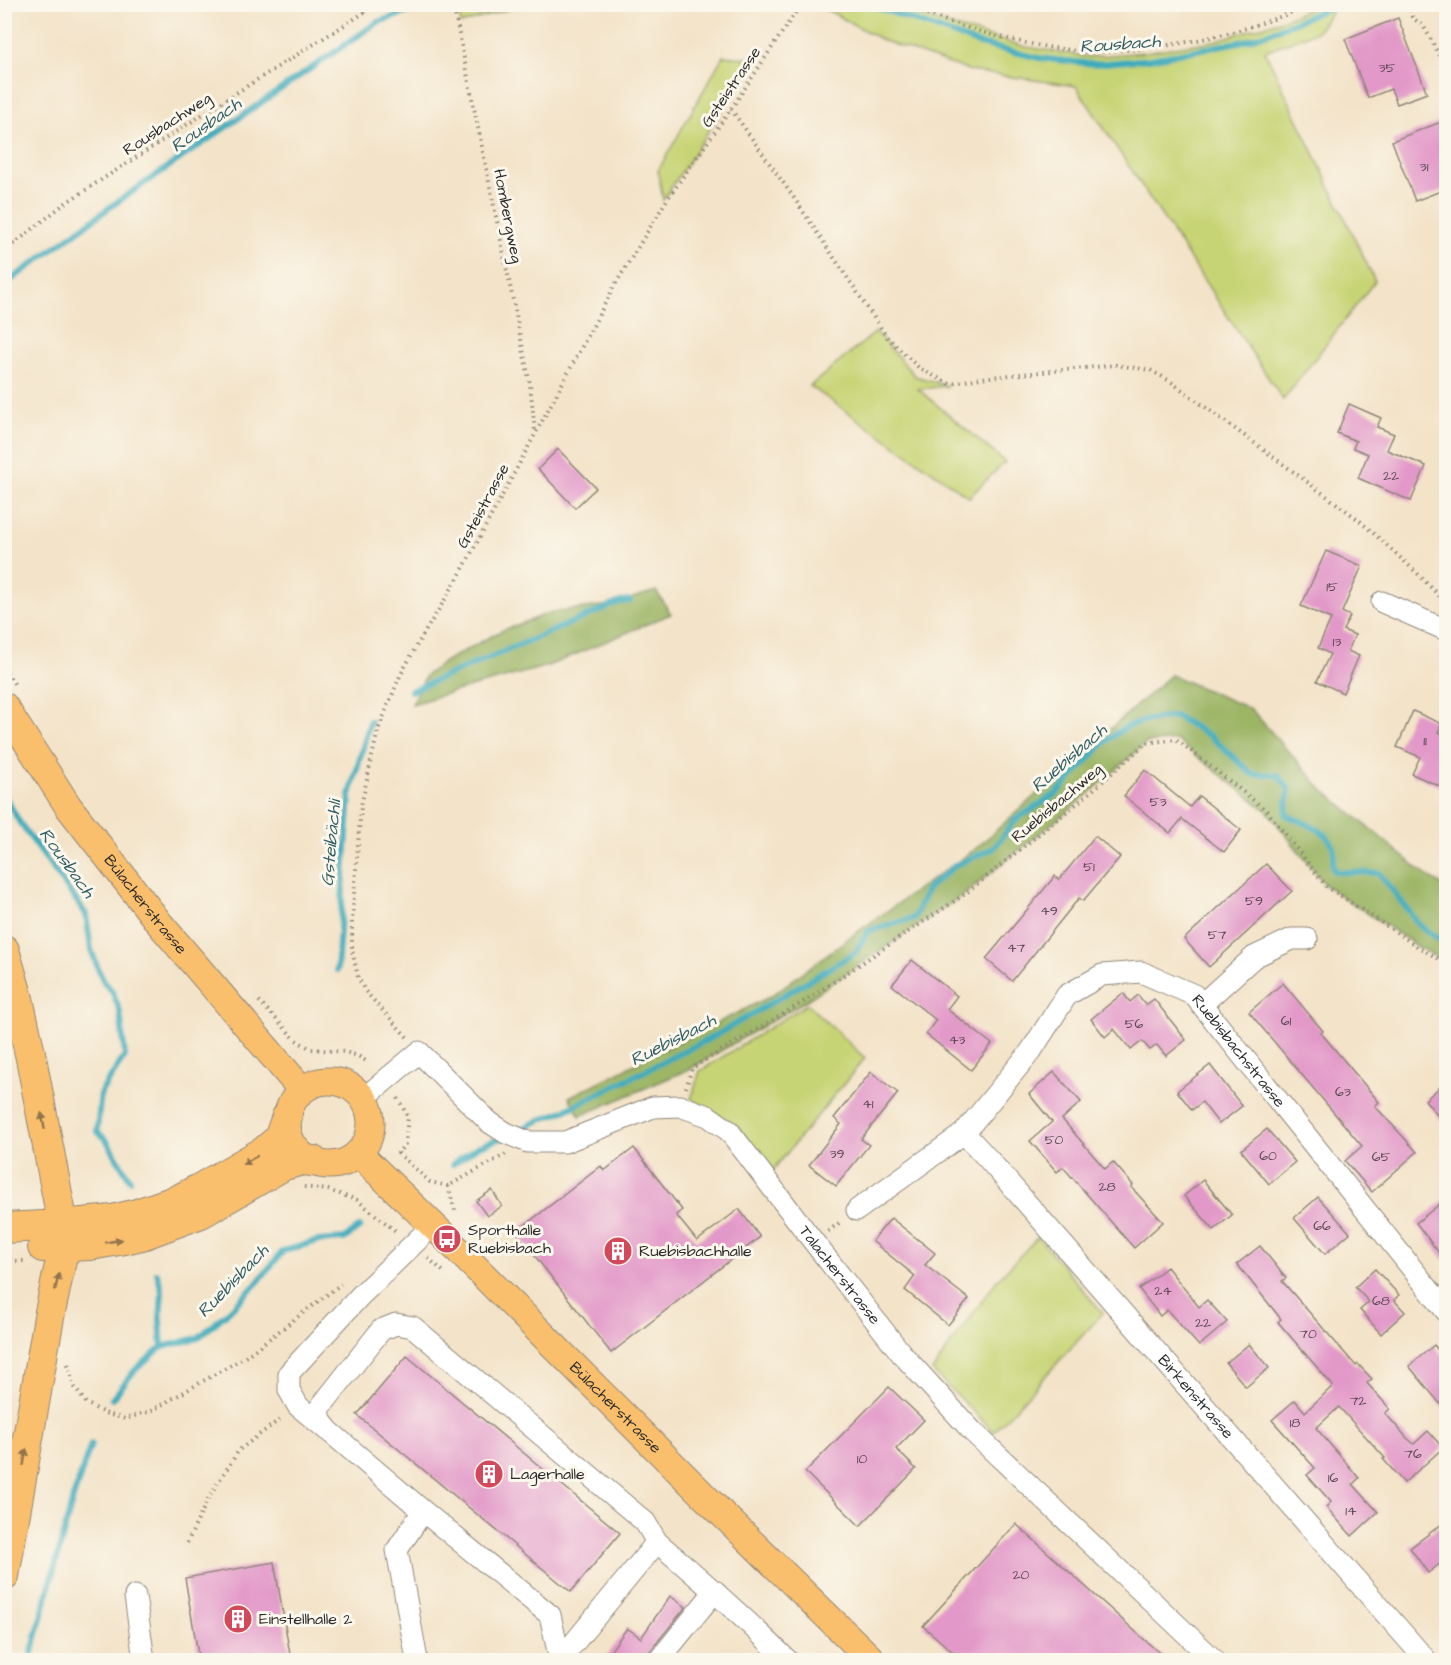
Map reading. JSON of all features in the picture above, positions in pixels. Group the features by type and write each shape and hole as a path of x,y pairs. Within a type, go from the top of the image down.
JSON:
{"highway":[{"path":"4,951 18,999 31,1058 63,1236 4,1576"},
{"path":"9,1245 63,1236 178,1200 265,1151 279,1138 287,1118"},
{"path":"63,1236 90,1245 125,1239 201,1214 284,1165 302,1160 313,1161"}],"main road":[{"name":"Bülacherstrasse","path":"12,699 68,806 160,924 303,1090"},
{"path":"335,1081 356,1090 363,1099 368,1108 371,1127 358,1153 337,1164 325,1164 313,1161 295,1148 287,1128 287,1118 295,1098 303,1090 312,1084 335,1081"},
{"name":"Bülacherstrasse","path":"358,1153 445,1222 704,1496 872,1660"}],"street":[{"path":"1382,602 1446,630"},
{"path":"1201,1005 1254,957 1292,939 1307,939"},
{"name":"Ruebisbachstrasse","path":"857,1210 964,1133 1031,1051 1067,995 1102,975 1141,972 1194,995 1446,1311"},
{"path":"363,1099 419,1052"},
{"name":"Talacherstrasse","path":"419,1052 489,1122 506,1133 528,1142 565,1142 653,1107 680,1106 708,1116 729,1131 901,1353 972,1431 1214,1660"},
{"name":"Birkenstrasse","path":"964,1133 1426,1660"},
{"path":"445,1222 360,1296 289,1373 289,1390 298,1406 550,1615 560,1660"},
{"path":"329,1431 321,1422 319,1409 327,1397 381,1330 396,1324 412,1327 645,1522 657,1542 751,1623 787,1660"},
{"path":"417,1660 397,1550 423,1511"},
{"path":"560,1660 657,1542"},
{"path":"659,1660 715,1591"},
{"path":"135,1596 144,1660"}],"path":[{"name":"Rousbachweg","path":"4,252 64,204 378,4"},
{"name":"Hombergweg","path":"453,4 530,384 535,432"},
{"name":"Gsteistrasse","path":"419,1052 365,991 358,977 352,950 351,921 361,806 378,730 400,676 458,578 615,285 668,198 801,4"},
{"path":"899,4 955,24 1028,45 1090,52 1144,49 1195,40 1241,30 1290,14 1312,4"},
{"path":"1409,4 1412,17 1424,27 1446,66"},
{"path":"731,109 887,337 918,368 950,384 980,378 1116,365 1150,370 1170,381 1359,520 1418,573 1446,603"},
{"path":"4,667 12,699"},
{"name":"Ruebisbachweg","path":"680,1106 692,1068 805,1001 965,894 1086,796 1146,743 1176,739 1267,811 1326,886 1446,963"},
{"path":"255,997 296,1040 311,1050 345,1052 369,1063"},
{"path":"398,1098 408,1118 405,1144 398,1153 430,1182 448,1186 528,1142"},
{"path":"445,1222 448,1186"},
{"path":"357,1200 402,1236"},
{"path":"813,1242 857,1210"},
{"path":"68,1357 73,1385 86,1403 104,1413 125,1419 151,1412 245,1357 346,1280"},
{"path":"187,1543 210,1495 239,1450 298,1406"}],"green space":[{"path":"457,4 523,5 461,24"},
{"path":"818,5 890,5 951,26 1026,47 1090,57 1146,52 1214,41 1277,22 1319,5 1336,5 1318,31 1265,51 1375,281 1283,400 1076,86 970,71 884,41"},
{"path":"723,56 756,59 663,200 658,171"},
{"path":"876,332 915,376 948,386 918,389 1005,462 969,497 810,386"},
{"path":"656,591 671,614 548,666 412,704 426,675 444,662 501,631 552,612 610,605"},
{"path":"1171,675 1251,709 1321,788 1426,875 1446,888 1446,963 1326,886 1267,811 1176,740 1146,743 1086,796 965,894 805,1001 692,1068 580,1116 569,1097 771,996 974,850"},
{"path":"807,1004 865,1058 773,1170 736,1125 691,1099 700,1071"},
{"path":"1038,1237 1103,1313 994,1432 932,1371 997,1280"}],"building":[{"path":"1398,18 1427,93 1397,104 1391,89 1368,98 1345,39"},
{"path":"1446,120 1446,189 1415,201 1392,141"},
{"path":"1349,404 1381,418 1377,427 1394,434 1387,450 1426,466 1411,501 1358,478 1368,454 1353,448 1356,441 1337,433"},
{"path":"558,449 596,488 575,508 538,469"},
{"path":"1326,551 1362,566 1342,612 1350,616 1343,630 1355,635 1348,651 1359,656 1343,693 1317,681 1330,654 1318,648 1331,619 1301,606"},
{"path":"1413,711 1442,724 1438,732 1446,735 1446,789 1412,774 1420,757 1397,747"},
{"path":"1145,770 1190,807 1199,796 1241,830 1224,852 1182,819 1170,833 1124,796"},
{"path":"1095,836 1120,857 1083,901 1079,898 1012,981 986,959 1055,876 1059,880"},
{"path":"1266,864 1292,891 1209,967 1184,939"},
{"path":"912,960 957,996 947,1009 992,1044 971,1070 926,1034 936,1020 892,985"},
{"path":"1283,983 1323,1031 1321,1033 1379,1102 1375,1106 1417,1152 1372,1192 1345,1161 1362,1146 1249,1012"},
{"path":"1123,993 1130,1002 1138,995 1146,1005 1154,999 1186,1040 1166,1056 1157,1045 1150,1050 1142,1041 1131,1050 1114,1029 1105,1037 1091,1019"},
{"path":"1210,1065 1242,1106 1219,1124 1202,1102 1192,1110 1177,1091"},
{"path":"871,1072 898,1093 861,1139 869,1145 836,1186 809,1165 841,1124 834,1118"},
{"path":"1054,1072 1081,1102 1062,1119 1105,1169 1113,1162 1133,1185 1131,1187 1163,1222 1134,1248 1063,1167 1057,1172 1030,1141 1052,1122 1029,1094"},
{"path":"1446,1082 1446,1126 1425,1100"},
{"path":"1267,1129 1295,1162 1269,1184 1241,1150"},
{"name":"Ruebisbachhalle","path":"634,1148 682,1210 676,1215 697,1241 739,1209 760,1237 611,1353 516,1232 601,1166 604,1171"},
{"path":"1203,1180 1232,1215 1214,1230 1184,1196"},
{"path":"492,1190 502,1206 487,1216 476,1201"},
{"path":"1318,1197 1350,1233 1325,1254 1294,1218"},
{"path":"1446,1199 1446,1262 1416,1223"},
{"path":"891,1218 935,1253 925,1265 969,1299 948,1325 905,1290 915,1276 872,1241"},
{"path":"1260,1246 1286,1278 1282,1281 1356,1366 1358,1364 1372,1379 1367,1383 1390,1409 1385,1413 1407,1438 1414,1444 1428,1431 1443,1448 1404,1483 1383,1459 1385,1458 1339,1407 1316,1428 1359,1478 1353,1484 1378,1512 1352,1536 1326,1507 1331,1502 1307,1475 1315,1468 1272,1420 1295,1400 1305,1412 1333,1386 1278,1322 1281,1319 1237,1264"},
{"path":"1167,1267 1199,1307 1207,1300 1227,1322 1199,1346 1167,1310 1160,1316 1139,1289"},
{"path":"1375,1269 1399,1295 1394,1300 1405,1312 1381,1334 1360,1310 1369,1302 1355,1287"},
{"path":"1249,1344 1269,1368 1246,1387 1226,1363"},
{"path":"1434,1345 1446,1360 1446,1411 1409,1366"},
{"name":"Lagerhalle","path":"407,1356 620,1533 571,1592 357,1415"},
{"path":"889,1387 924,1420 896,1449 916,1469 860,1526 805,1472"},
{"path":"1446,1521 1446,1559 1428,1573 1410,1548"},
{"path":"1016,1524 1167,1660 962,1660 923,1626"},
{"name":"Einstellhalle 2","path":"274,1562 291,1660 199,1660 185,1578"},
{"path":"670,1596 686,1607 649,1652 647,1660 604,1660 627,1628 641,1638"}],"waterway":[{"name":"Rousbach","path":"4,285 113,205 378,22 432,4"},
{"name":"Rousbach","path":"868,4 980,44 1039,58 1094,64 1150,59 1244,41 1338,4"},
{"name":"Gsteibächli","path":"411,691 620,602 630,601"},
{"name":"Ruebisbach","path":"516,1132 564,1111 715,1036 855,953 868,931 914,918 928,888 956,865 994,848 1015,820 1056,794 1106,741 1126,727 1144,721 1175,716 1210,736 1252,774 1278,775 1289,789 1286,815 1316,828 1328,838 1334,852 1334,871 1379,873 1421,927 1446,944"},
{"name":"Gsteibächli","path":"337,970 350,795 370,721"},
{"name":"Rousbach","path":"4,795 20,823 86,914 91,949 98,969 104,982 112,991 120,1011 125,1056 101,1092 97,1131 107,1141 130,1180"},
{"name":"Ruebisbach","path":"453,1164 477,1147 504,1137"},
{"name":"Ruebisbach","path":"112,1399 135,1370 162,1347 198,1338 226,1314 257,1283 283,1251 318,1241 344,1239 360,1227"},
{"name":"Rousbach","path":"157,1273 162,1292 160,1320 162,1347"},
{"name":"Ruebisbach","path":"30,1660 73,1498 91,1444"}],"place":[{"name":"Sporthalle Ruebisbach","path":"447,1239"},
{"name":"Ruebisbachhalle","path":"618,1251"},
{"name":"Lagerhalle","path":"489,1474"},
{"name":"Einstellhalle 2","path":"238,1619"}]}
